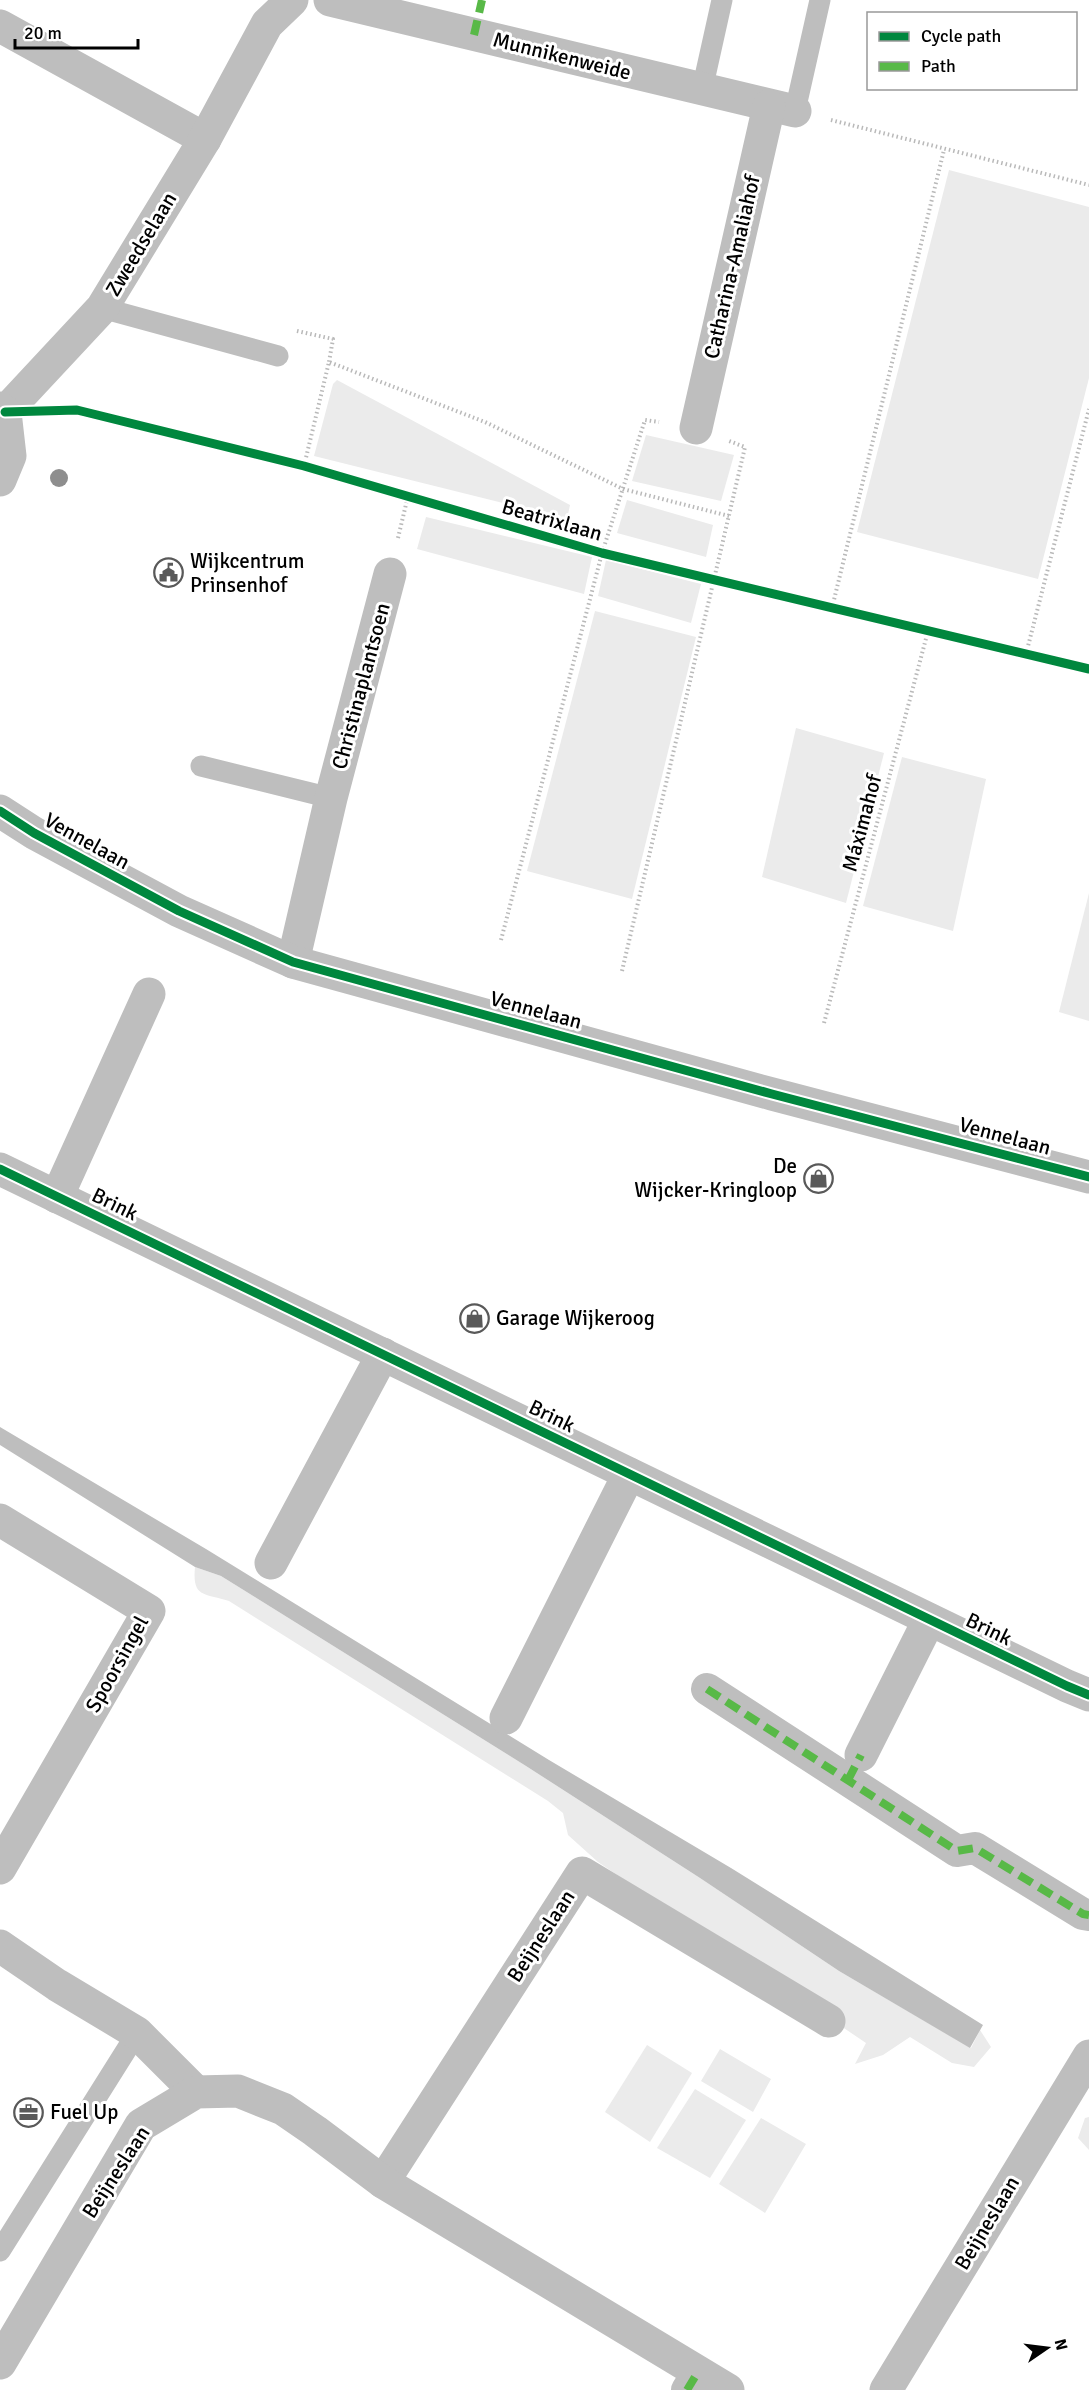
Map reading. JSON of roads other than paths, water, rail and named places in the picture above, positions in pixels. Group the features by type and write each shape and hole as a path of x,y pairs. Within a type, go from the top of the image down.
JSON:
{"street":[{"name":"Zweedselaan","path":"0,480 10,456 2,410 102,308 205,139 267,24 292,0"},
{"name":"Munnikenweide","path":"330,0 782,108"},
{"path":"0,26 205,139"},
{"name":"Catharina-Amaliahof","path":"696,428 782,108"},
{"name":"Christinaplantsoen","path":"293,962 331,798 390,574"},
{"name":"Vennelaan","path":"0,811 34,833 178,911 293,962 772,1094 1089,1177"},
{"name":"Brink","path":"57,1197 149,994"},
{"name":"Brink","path":"0,1169 929,1620 1089,1695"},
{"path":"272,1563 383,1354"},
{"path":"506,1718 629,1474"},
{"name":"Spoorsingel","path":"0,1520 149,1611 0,1868"},
{"path":"855,1767 929,1620"},
{"path":"706,1689 855,1767 957,1851 975,1848 1083,1914 1089,1915"},
{"name":"Beijneslaan","path":"383,2182 582,1873 829,2021"},
{"path":"0,1946 137,2033 196,2092"},
{"name":"Beijneslaan","path":"886,2390 1089,2056"},
{"name":"Beijneslaan","path":"0,2363 141,2125 196,2092 238,2091 283,2109 383,2182 693,2381 728,2390"}],"lane":[{"path":"702,90 722,0"},
{"path":"782,108 820,0"},
{"path":"102,308 278,356"},
{"name":"Christinaplantsoen","path":"201,766 331,798"},
{"path":"0,2251 137,2033"}],"place":[{"name":"Wijkcentrum Prinsenhof","path":"169,573"},
{"name":"De Wijcker-Kringloop","path":"818,1178"},
{"name":"Garage Wijkeroog","path":"475,1318"},
{"name":"Fuel Up","path":"29,2112"}]}
